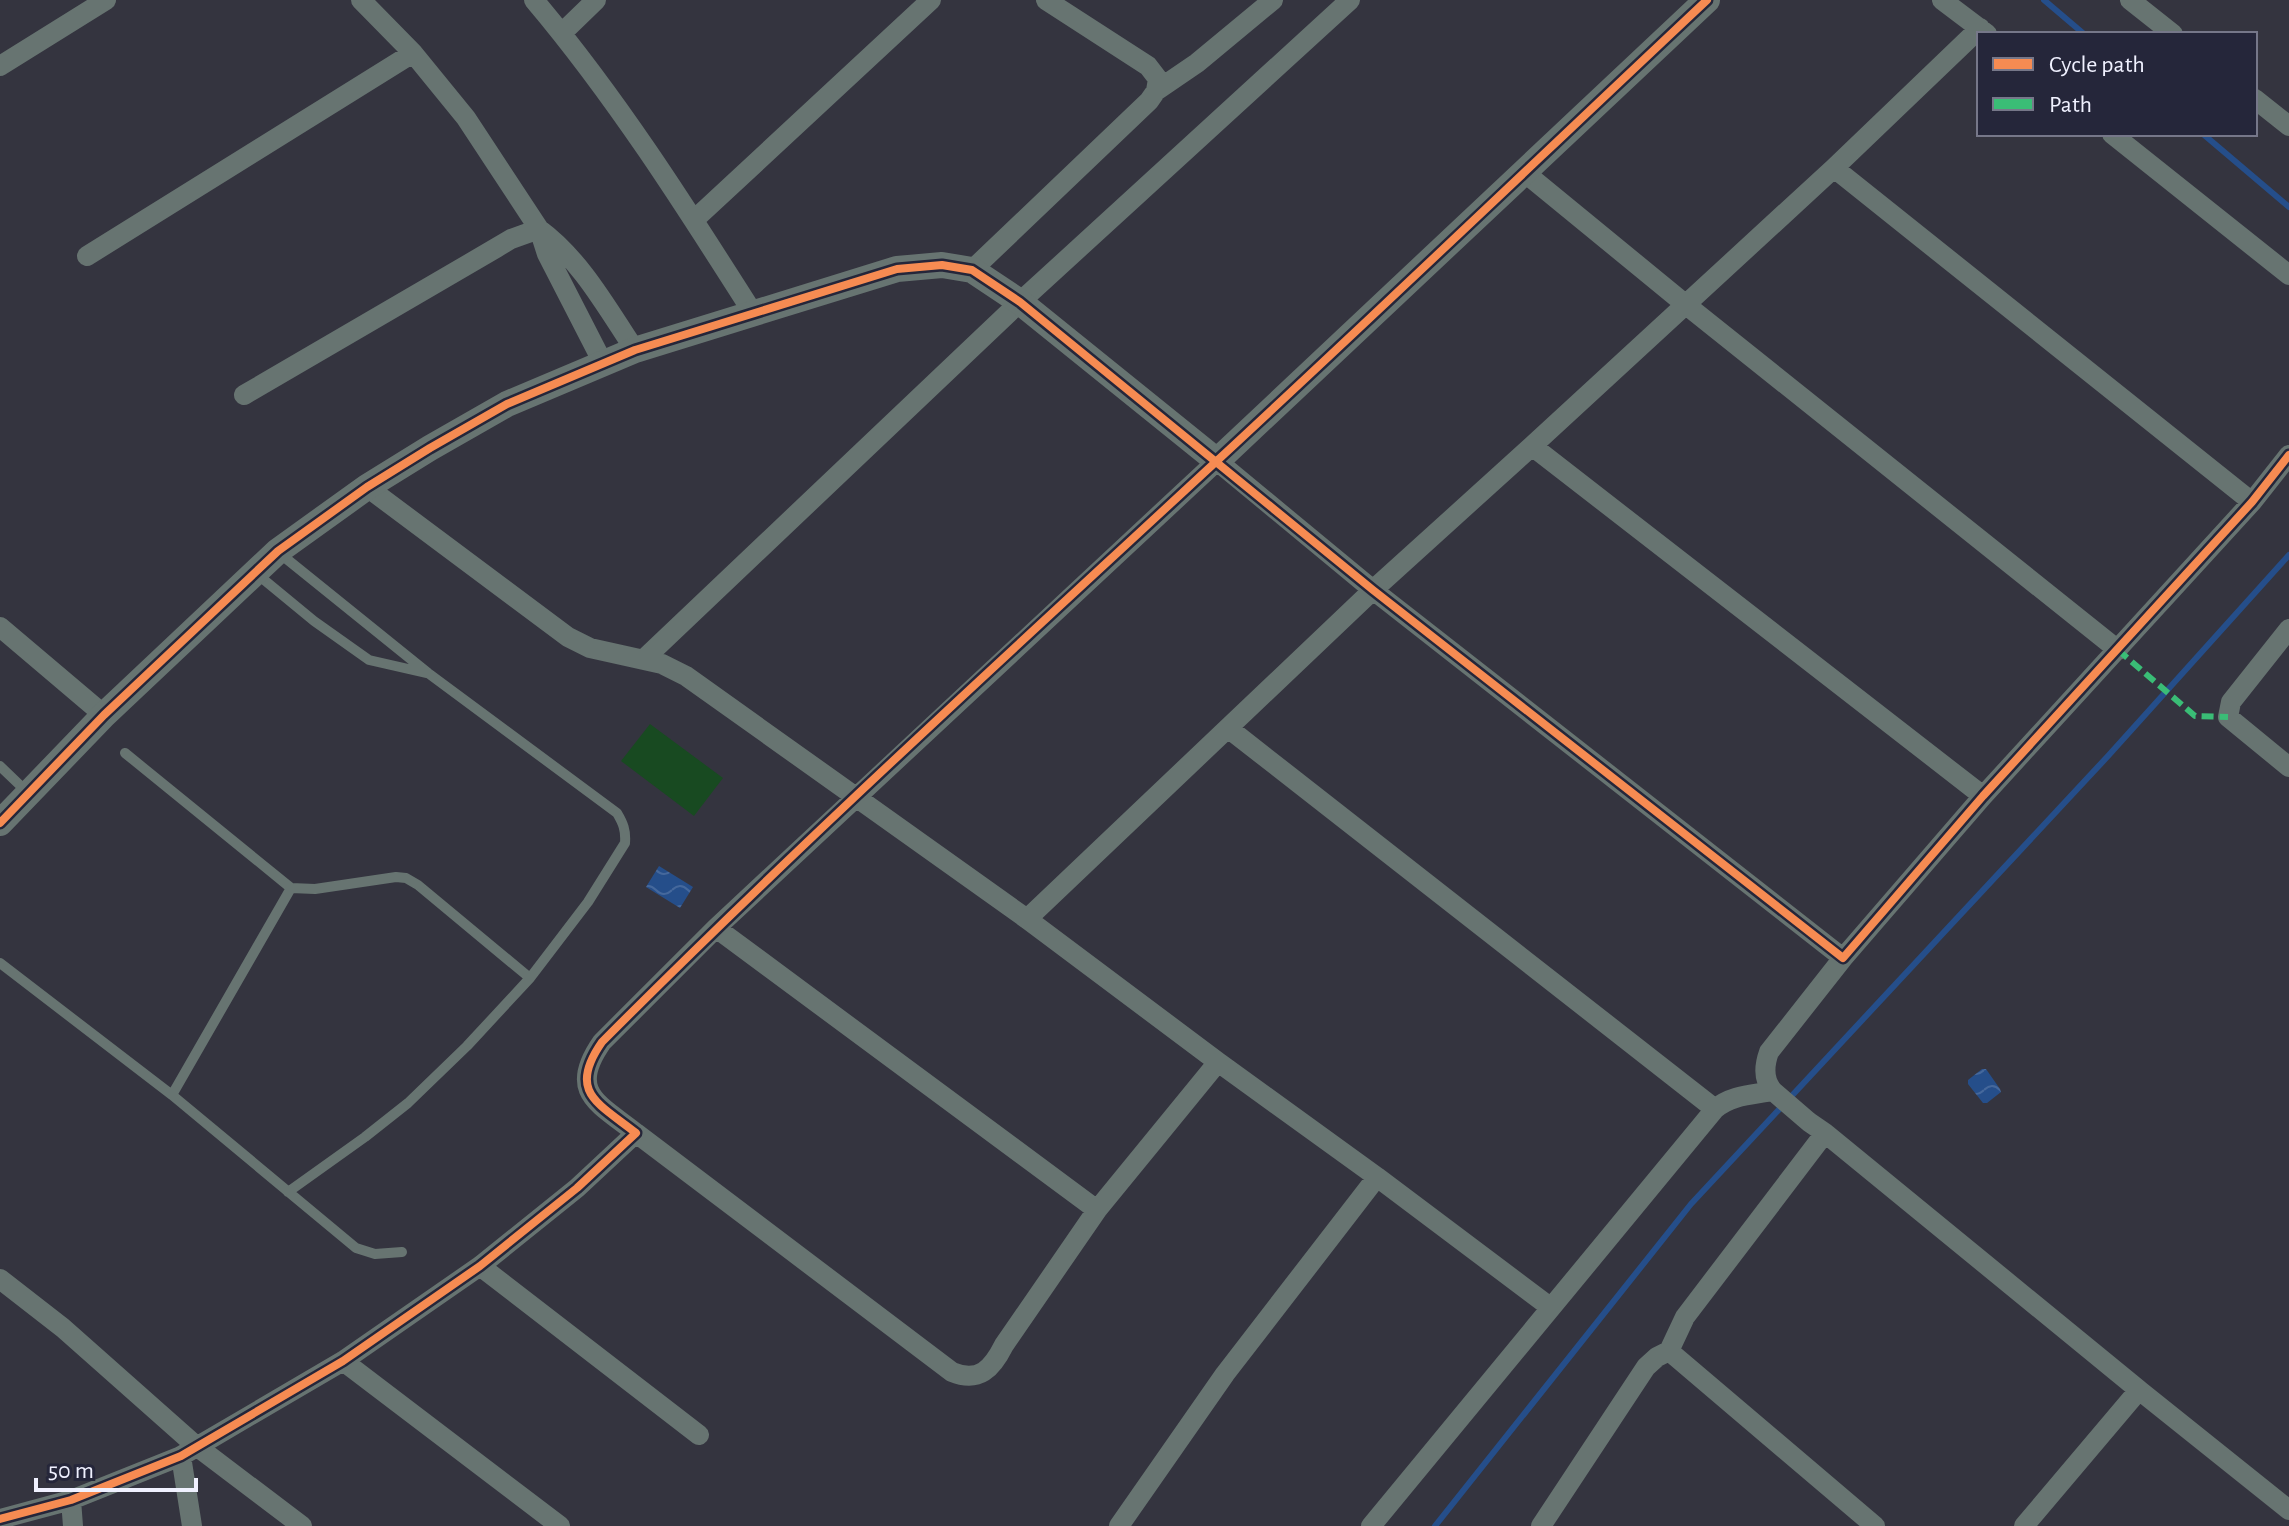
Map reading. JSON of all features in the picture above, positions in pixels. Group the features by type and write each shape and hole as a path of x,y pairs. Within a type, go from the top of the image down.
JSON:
{"street":[{"path":"0,66 106,0"},
{"path":"361,0 413,53 466,118 539,229 547,254 603,363"},
{"path":"534,0 562,33 694,220 753,313"},
{"path":"562,33 596,0"},
{"path":"694,220 931,0"},
{"path":"1046,0 1148,66 1158,79 1156,91"},
{"path":"972,270 1156,91 1197,63 1273,0"},
{"path":"644,659 1020,302 1350,0"},
{"path":"1218,1062 1097,1210 997,1358 979,1375 964,1377 952,1372 596,1102 588,1088 585,1073 602,1042 716,928 1707,0"},
{"path":"1942,0 1984,31"},
{"path":"2130,0 2170,32"},
{"path":"1027,919 1373,590 1977,37"},
{"path":"87,256 413,53"},
{"path":"2257,101 2289,126"},
{"path":"2115,136 2289,275"},
{"path":"1834,168 2252,502"},
{"path":"1524,172 2118,650"},
{"path":"539,229 569,256 635,350"},
{"path":"244,395 511,239 539,229"},
{"path":"0,823 104,715 278,551 367,487 430,448 507,404 635,350 897,269 942,265 972,270 1020,302 1373,590 1843,958"},
{"path":"1532,446 1983,796"},
{"path":"2289,455 2252,502 1983,796 1843,958 1769,1052 1766,1061 1766,1083 1778,1096 2289,1510"},
{"path":"367,487 568,637 590,648 662,664 686,676 1027,919 1550,1307"},
{"path":"0,627 104,715"},
{"path":"2289,629 2231,702 2228,717 2289,767"},
{"path":"1228,728 1715,1109"},
{"path":"716,928 1097,1210"},
{"path":"1371,1526 1715,1109 1723,1102 1740,1096 1778,1096"},
{"path":"1541,1526 1646,1367 1669,1351 1685,1317 1817,1128"},
{"path":"0,1519 71,1500 188,1450 343,1361 480,1266 577,1188 636,1133"},
{"path":"1119,1526 1225,1374 1377,1177"},
{"path":"480,1266 699,1435"},
{"path":"0,1279 63,1328 188,1450 302,1526"},
{"path":"1669,1351 1875,1526"},
{"path":"343,1361 560,1526"},
{"path":"2024,1526 2139,1390"},
{"path":"188,1450 192,1526"},
{"path":"71,1500 73,1526"}],"lane":[{"path":"278,551 428,673 617,813 624,825 625,843 588,902 530,978 467,1046 408,1103 288,1192"},
{"path":"255,572 314,621 369,660 428,673"},
{"path":"125,753 291,888 315,889 406,878 530,978"},
{"path":"0,766 28,793"},
{"path":"172,1095 291,888"},
{"path":"0,963 172,1095 356,1248 375,1254 402,1252"}],"green space":[{"path":"650,724 723,778 694,816 621,761"}],"water":[{"path":"659,866 693,887 680,908 646,887"},
{"path":"1986,1069 2001,1092 1987,1103 1983,1103 1968,1084 1968,1080"}],"waterway":[{"path":"2044,0 2082,32"},
{"path":"2205,136 2289,207"},
{"path":"1435,1526 1691,1204 2108,756 2289,555"}],"marked path":[{"path":"2118,650 2195,716 2228,717"}],"cycle path":[{"path":"0,1519 71,1500 181,1456 343,1361 480,1266 577,1188 636,1133 599,1104 587,1085 587,1073 602,1042 826,824 1707,0"},
{"path":"0,823 104,715 278,551 367,487 430,448 507,404 635,350 897,269 942,265 972,270 1020,302 1373,590 1843,958 1983,796 2252,502 2289,455"}]}
